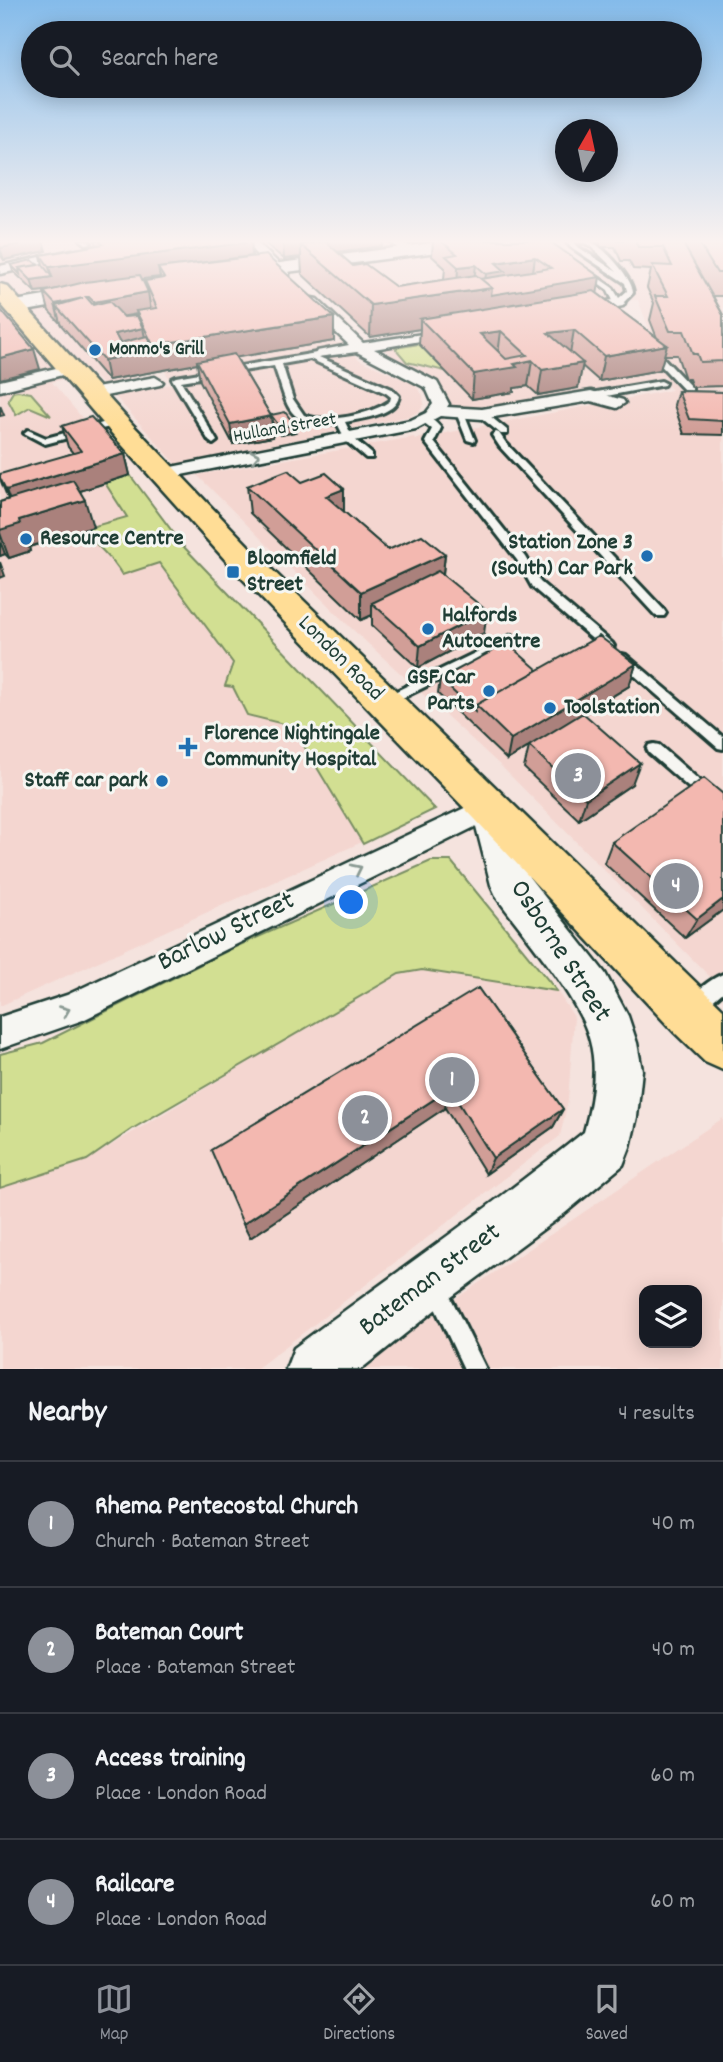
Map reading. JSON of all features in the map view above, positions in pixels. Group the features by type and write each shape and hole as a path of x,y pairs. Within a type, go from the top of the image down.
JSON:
{"main road":[{"name":"London Road","path":"6,304 69,369 161,474 723,1044"},
{"name":"Osborne Street","path":"490,807 510,885 589,988 605,1016 614,1043 618,1070 605,1147 547,1195"},
{"name":"Bateman Street","path":"315,1369 431,1279 547,1195"}],"street":[{"path":"314,304 360,348 432,385 441,404 426,419"},
{"path":"566,312 613,306"},
{"path":"316,355 467,329"},
{"path":"0,386 69,369"},
{"path":"91,394 155,382"},
{"name":"Hulland Street","path":"161,474 349,439 426,419 482,415 591,396 617,403"},
{"name":"Barlow Street","path":"0,1033 72,1009 490,807"}],"lane":[{"path":"648,347 689,390"},
{"path":"212,441 176,379 316,355 395,396 388,408 380,411 339,419 310,421 299,416 287,395 277,363"},
{"path":"591,396 661,383"},
{"path":"461,415 471,440"},
{"path":"482,415 660,613"},
{"path":"339,419 349,439 369,456"},
{"path":"426,419 437,428 429,442 522,559 536,584 723,744"},
{"path":"28,433 44,441 114,423"},
{"path":"383,702 512,639"},
{"path":"654,749 723,809"},
{"path":"688,1011 723,982"},
{"path":"431,1279 475,1369"}],"shaded area":[{"name":"Florence Nightingale Community Hospital","path":"0,304 296,304 337,343 341,342 360,360 414,384 423,395 424,404 420,411 410,416 177,465 113,394 173,384 145,341 158,370 104,386 90,373 52,382 130,475 184,547 435,809 0,1006"},
{"path":"383,304 606,304 663,366 639,304 723,304 723,990 502,767 350,627 197,475 414,437 415,439 672,390 665,377 461,415 374,340 487,321 398,316"},
{"path":"407,966 557,991 574,1017 568,1101 560,1136 256,1369 0,1369 0,1188 87,1160"},
{"path":"723,1118 723,1369 360,1369 393,1341"}],"green space":[{"path":"419,344 445,371 407,362 395,348"},
{"path":"13,392 31,393 51,416 30,407 16,415 8,400"},
{"path":"130,475 184,547 435,809 363,844 292,726 247,715 233,687 225,686 233,663 159,563 122,575 114,562 84,529 127,517 105,483"},
{"path":"431,861 451,861 557,991 422,970 399,974 132,1129 87,1160 0,1188 0,1054 43,1043 233,948"}],"building":[{"path":"112,304 124,317 137,316 143,328 115,334 120,343 147,336 154,350 104,360 56,306"},
{"path":"155,304 320,304 334,317 153,345 136,311 157,308"},
{"path":"514,304 611,304 667,345 604,356 574,330 548,333 583,363 542,370 532,360 514,364 517,367 474,374 420,319","holes":["501,331 527,355 506,359 480,334"]},
{"path":"658,304 717,304 723,315 723,361 700,362 697,354 693,354 684,331 670,331"},
{"path":"0,309 34,349 0,358"},
{"path":"234,354 271,416 230,424 197,361"},
{"path":"678,391 723,392 723,421 689,419"},
{"path":"285,412 294,424 280,427 271,415"},
{"path":"91,417 125,454 6,490 0,474 81,451 62,426"},
{"path":"288,470 302,482 326,473 344,489 326,496 388,550 422,535 445,554 361,592 247,486"},
{"path":"73,480 85,500 19,520 20,524 0,530 0,502"},
{"path":"438,571 487,611 420,646 372,603"},
{"path":"599,636 636,664 511,739 476,705"},
{"path":"507,643 538,670 476,705 475,712 440,679"},
{"path":"583,713 640,763 586,799 529,746"},
{"path":"704,778 723,794 723,899 697,919 612,842"},
{"path":"478,988 563,1109 493,1158 450,1089 243,1224 211,1150"}],"place":[{"name":"Monmo's Grill","path":"95,350"},
{"name":"Resource Centre","path":"26,539"},
{"name":"Station Zone 3 (South) Car Park","path":"647,556"},
{"name":"Bloomfield Street","path":"233,572"},
{"name":"Halfords Autocentre","path":"428,629"},
{"name":"GSF Car Parts","path":"489,691"},
{"name":"Toolstation","path":"550,708"},
{"name":"Florence Nightingale Community Hospital","path":"188,747"},
{"name":"Access training","path":"578,776"},
{"name":"Staff car park","path":"162,781"},
{"name":"Railcare","path":"676,886"},
{"name":"Rhema Pentecostal Church","path":"452,1080"},
{"name":"Bateman Court","path":"365,1118"}]}
